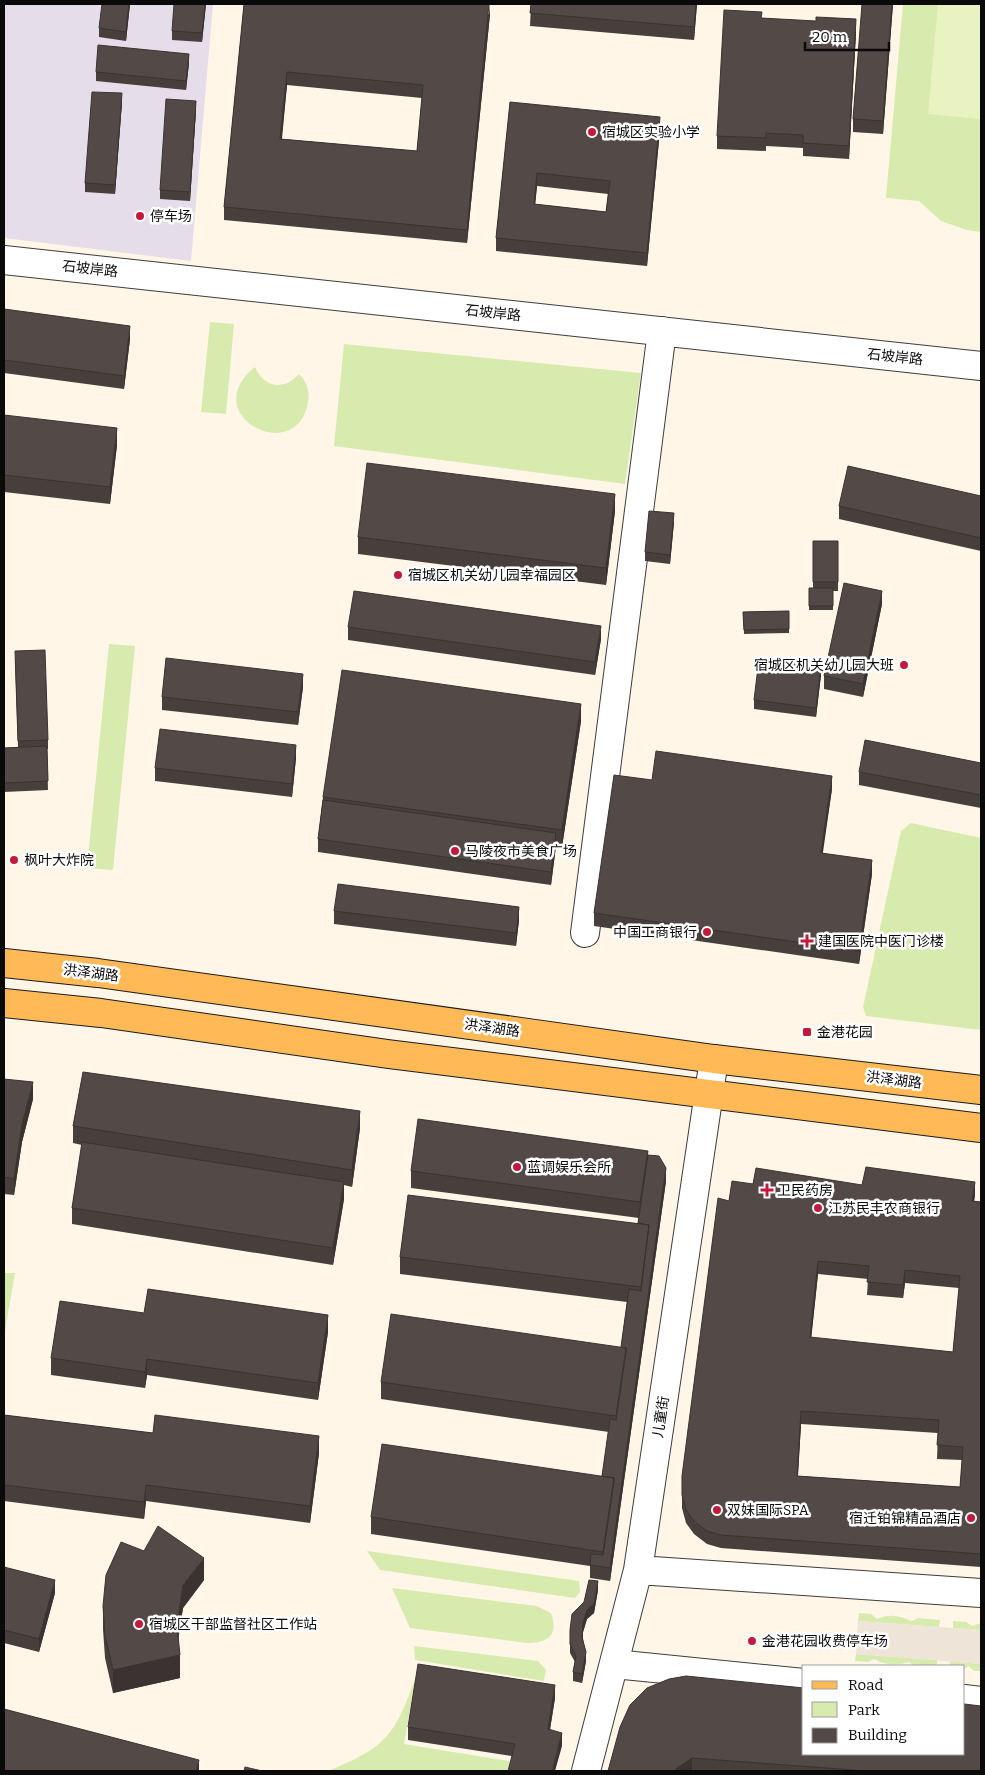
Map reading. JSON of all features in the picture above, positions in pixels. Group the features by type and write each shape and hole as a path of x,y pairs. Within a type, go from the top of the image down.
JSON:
{"main road":[{"name":"洪泽湖路","path":"4,964 98,973 714,1059 981,1090"},
{"path":"4,1003 102,1013 300,1042 981,1128"}],"street":[{"name":"石坡岸路","path":"4,260 981,366"},
{"path":"585,933 662,331"},
{"name":"儿童街","path":"586,1771 638,1570 714,1059"},
{"path":"638,1570 981,1593"},
{"path":"614,1664 802,1683"},
{"path":"965,1700 981,1701"}],"shaded area":[{"path":"4,4 213,4 191,261 4,238"},
{"path":"858,1621 981,1630 981,1664 856,1654"}],"green space":[{"path":"903,4 981,4 981,232 967,230 941,221 919,201 886,198"},
{"path":"938,4 981,4 981,119 928,114"},
{"path":"210,322 234,324 226,414 201,412"},
{"path":"344,344 641,373 625,484 334,446"},
{"path":"255,367 264,379 275,385 287,383 299,374 306,384 308,402 300,421 287,431 271,433 255,427 243,417 236,402 240,385"},
{"path":"109,644 135,646 113,870 87,868"},
{"path":"911,823 981,838 981,1030 866,1016 863,1007 901,831"},
{"path":"4,1273 15,1273 4,1337"},
{"path":"367,1551 579,1581 580,1592 575,1598 380,1570"},
{"path":"392,1588 537,1606 551,1613 554,1627 550,1636 534,1643 410,1628"},
{"path":"859,1613 871,1614 877,1619 891,1616 912,1621 918,1618 940,1620 939,1627 858,1621"},
{"path":"953,1621 966,1622 972,1626 981,1623 981,1630 953,1628"},
{"path":"414,1646 538,1661 546,1670 544,1681 415,1660"},
{"path":"856,1654 937,1660 937,1665 913,1665 909,1662 887,1664 874,1659 868,1662 855,1661"},
{"path":"950,1661 981,1664 981,1671 974,1671 969,1666 965,1668 965,1665 950,1665"},
{"path":"416,1676 404,1744 514,1762 511,1771 328,1771 364,1754 386,1737 402,1712"}],"building":[{"path":"102,4 129,4 126,32 99,28"},
{"path":"174,4 205,4 202,33 172,31"},
{"path":"244,4 489,4 467,230 224,207","holes":["287,72 423,85 417,151 280,139"]},
{"path":"531,4 696,4 694,27 530,13"},
{"path":"862,4 892,4 883,121 853,119"},
{"path":"724,10 762,12 761,18 816,21 816,17 856,19 849,146 803,143 803,135 766,133 766,138 717,136"},
{"path":"98,45 189,54 186,81 96,72"},
{"path":"92,92 122,93 115,185 85,183"},
{"path":"166,99 196,101 190,192 160,190"},
{"path":"510,102 660,117 647,253 496,238","holes":["537,173 610,181 606,212 534,204"]},
{"path":"4,309 130,326 124,376 4,360"},
{"path":"4,415 117,428 110,487 4,475"},
{"path":"367,463 615,494 606,568 358,537"},
{"path":"848,466 981,496 981,538 839,506"},
{"path":"649,511 674,513 670,555 645,552"},
{"path":"813,541 838,541 838,582 813,582"},
{"path":"844,583 882,591 863,684 824,676"},
{"path":"809,588 833,588 833,606 809,606"},
{"path":"354,591 601,626 595,662 348,627"},
{"path":"789,611 789,629 744,630 743,612"},
{"path":"45,650 48,740 18,741 15,651"},
{"path":"166,658 303,674 298,712 162,697"},
{"path":"759,659 821,666 816,708 754,700"},
{"path":"342,670 581,704 562,830 323,797"},
{"path":"160,729 296,745 292,784 155,768"},
{"path":"865,740 981,763 981,795 859,772"},
{"path":"47,746 48,781 4,783 4,748"},
{"path":"656,751 832,776 821,853 872,860 859,951 594,913 614,775 652,780"},
{"path":"323,800 556,833 551,872 318,839"},
{"path":"338,884 519,907 516,933 334,911"},
{"path":"83,1072 360,1111 352,1170 73,1126"},
{"path":"4,1079 33,1082 22,1125 14,1179 4,1177"},
{"path":"418,1119 648,1151 640,1202 411,1171"},
{"path":"82,1142 344,1182 333,1248 72,1208"},
{"path":"648,1155 659,1156 666,1168 610,1568 590,1565 591,1554 603,1555 614,1482 614,1478 602,1476 610,1419 616,1420 626,1352 626,1348 621,1347 629,1289 641,1291 649,1225 638,1223"},
{"path":"866,1167 975,1182 972,1201 981,1202 981,1554 721,1535 707,1531 694,1521 686,1510 682,1495 682,1476 718,1198 729,1201 732,1181 753,1184 756,1168 862,1185","holes":["818,1261 869,1266 867,1282 903,1285 905,1270 960,1276 953,1352 810,1337","801,1411 939,1420 937,1445 963,1447 960,1487 797,1476"]},
{"path":"408,1195 649,1225 641,1287 400,1257"},
{"path":"148,1289 328,1315 318,1383 147,1359 145,1372 51,1358 60,1301 144,1313"},
{"path":"391,1314 626,1348 616,1416 381,1382"},
{"path":"4,1415 153,1433 155,1415 319,1436 310,1506 146,1485 144,1502 4,1485"},
{"path":"382,1444 614,1478 603,1552 371,1517"},
{"path":"158,1526 204,1558 183,1585 177,1626 180,1655 113,1670 105,1636 103,1606 106,1575 121,1542 144,1551"},
{"path":"4,1567 55,1580 39,1639 4,1630"},
{"path":"589,1580 598,1581 594,1604 587,1610 583,1623 582,1637 586,1652 582,1674 573,1672 576,1656 570,1644 570,1630 572,1614 584,1602"},
{"path":"418,1664 555,1685 548,1729 562,1733 552,1771 508,1771 515,1744 408,1727"},
{"path":"686,1676 802,1688 802,1755 965,1755 965,1704 981,1706 981,1771 866,1771 692,1758 675,1771 608,1771 620,1727 630,1705 647,1688 669,1679"},
{"path":"4,1709 199,1760 196,1771 4,1770"},
{"path":"245,1767 262,1771 244,1771"}],"place":[{"name":"宿城区实验小学","path":"592,132"},
{"name":"停车场","path":"140,216"},
{"name":"宿城区机关幼儿园幸福园区","path":"398,575"},
{"name":"宿城区机关幼儿园大班","path":"904,665"},
{"name":"马陵夜市美食广场","path":"455,851"},
{"name":"枫叶大炸院","path":"14,860"},
{"name":"中国工商银行","path":"707,932"},
{"name":"建国医院中医门诊楼","path":"807,941"},
{"name":"金港花园","path":"807,1032"},
{"name":"蓝调娱乐会所","path":"517,1167"},
{"name":"卫民药房","path":"767,1190"},
{"name":"江苏民丰农商银行","path":"818,1208"},
{"name":"双妹国际SPA","path":"717,1510"},
{"name":"宿迁铂锦精品酒店","path":"971,1518"},
{"name":"宿城区干部监督社区工作站","path":"139,1624"},
{"name":"金港花园收费停车场","path":"752,1641"}]}
